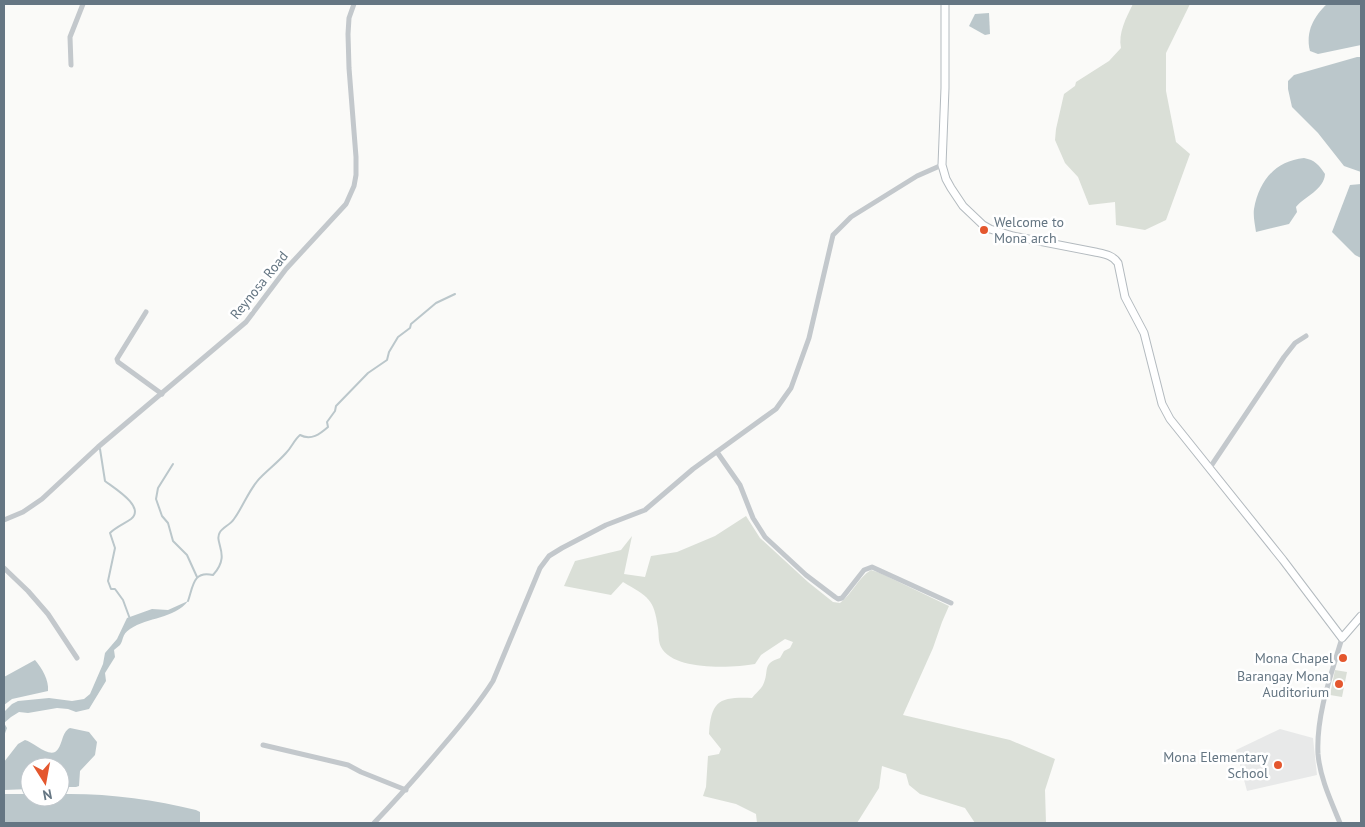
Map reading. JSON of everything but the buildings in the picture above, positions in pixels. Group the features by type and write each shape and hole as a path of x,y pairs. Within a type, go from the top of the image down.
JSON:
{"street":[{"path":"71,65 70,37 83,4"},
{"name":"Reynosa Road","path":"4,520 23,512 42,500 98,446 246,322 286,269 340,210 351,195 356,175 356,157 348,34 349,18 354,4"},
{"path":"945,4 945,88 942,165 946,179 963,206 990,229 1013,236 1095,252 1116,259 1124,297 1139,323 1147,344 1164,409 1342,638"},
{"path":"374,823 406,790 483,698 497,672 540,568 549,556 606,526 645,510 693,469 767,416 784,400 791,388 809,338 833,235 851,217 917,176 942,165"},
{"path":"146,312 117,359 162,394"},
{"path":"1209,469 1284,357 1295,343 1306,336"},
{"path":"717,452 740,485 753,518 765,537 806,575 834,597 842,598 864,570 872,567 952,603"},
{"path":"4,568 48,614 77,658"},
{"path":"1340,823 1322,773 1318,755 1318,740 1325,700 1342,638 1361,616"},
{"path":"263,745 348,765 406,790"}],"shaded area":[{"path":"1133,4 1190,4 1166,53 1166,91 1176,142 1190,154 1166,220 1145,230 1116,225 1115,202 1089,205 1078,177 1065,163 1055,140 1064,94 1075,86 1076,82 1109,61 1121,48 1120,42 1125,20"},
{"path":"1327,4 1361,4 1361,45 1318,54 1310,51 1309,37 1312,25 1318,14"},
{"path":"989,13 990,34 985,35 969,26 975,14"},
{"path":"1361,57 1361,172 1344,166 1318,133 1292,107 1288,89 1288,81 1294,75"},
{"path":"1304,158 1311,160 1321,168 1325,174 1324,180 1318,189 1296,207 1297,212 1289,224 1256,232 1254,209 1264,181 1285,163"},
{"path":"1361,184 1361,258 1355,255 1332,232 1350,185"},
{"path":"746,516 760,538 833,602 840,603 862,577 871,570 949,606 933,648 903,715 1010,740 1055,759 1045,790 1046,823 975,823 965,808 920,794 909,785 906,774 882,766 879,788 857,823 757,823 756,814 736,804 703,796 706,787 708,756 719,754 721,749 709,734 715,707 719,703 732,698 752,698 763,685 768,665 780,658 793,642 785,639 761,655 755,664 718,667 690,664 668,655 661,647 652,604 638,591 623,582 611,595 564,586 575,561 621,550 632,536 624,574 645,577 651,556 677,552 715,536"},
{"path":"188,601 176,611 137,625 125,633 120,645 114,650 115,657 105,673 106,681 89,709 76,712 57,708 28,713 19,712 4,723 4,712 18,701 49,698 72,701 84,699 90,694 103,664 105,653 117,639 127,618 152,609 168,610"},
{"path":"35,660 44,674 48,691 12,699 4,705 4,677"},
{"name":"Barangay Mona Auditorium","path":"1335,670 1347,672 1342,697 1330,695"},
{"path":"4,723 7,728 4,736"},
{"path":"70,728 89,732 97,742 95,755 80,771 79,786 70,787 70,757 20,757 20,789 4,790 4,762 18,744 25,740 52,753 58,750 67,730"},
{"name":"Mona Elementary School","path":"1280,729 1313,738 1317,775 1247,791 1236,750"},
{"path":"4,794 20,794 20,807 70,807 70,794 146,800 200,812 200,823 4,823"}],"waterway":[{"path":"188,601 193,585 198,577 206,574 213,575 218,568 222,555 218,536 234,519 257,481 288,451 300,435 312,437 328,427 327,422 335,411 336,406 368,373 387,360 389,352 398,337 436,303 455,294"},
{"path":"100,449 105,481 127,498 135,509 135,514 131,519 110,533 115,548 108,581 111,589 115,589 123,600 130,619"},
{"path":"173,464 158,488 156,499 162,516 168,523 173,541 187,555 197,577"}],"place":[{"name":"Welcome to Mona arch","path":"984,230"},
{"name":"Mona Chapel","path":"1343,658"},
{"name":"Barangay Mona Auditorium","path":"1339,684"},
{"name":"Mona Elementary School","path":"1278,765"}]}
